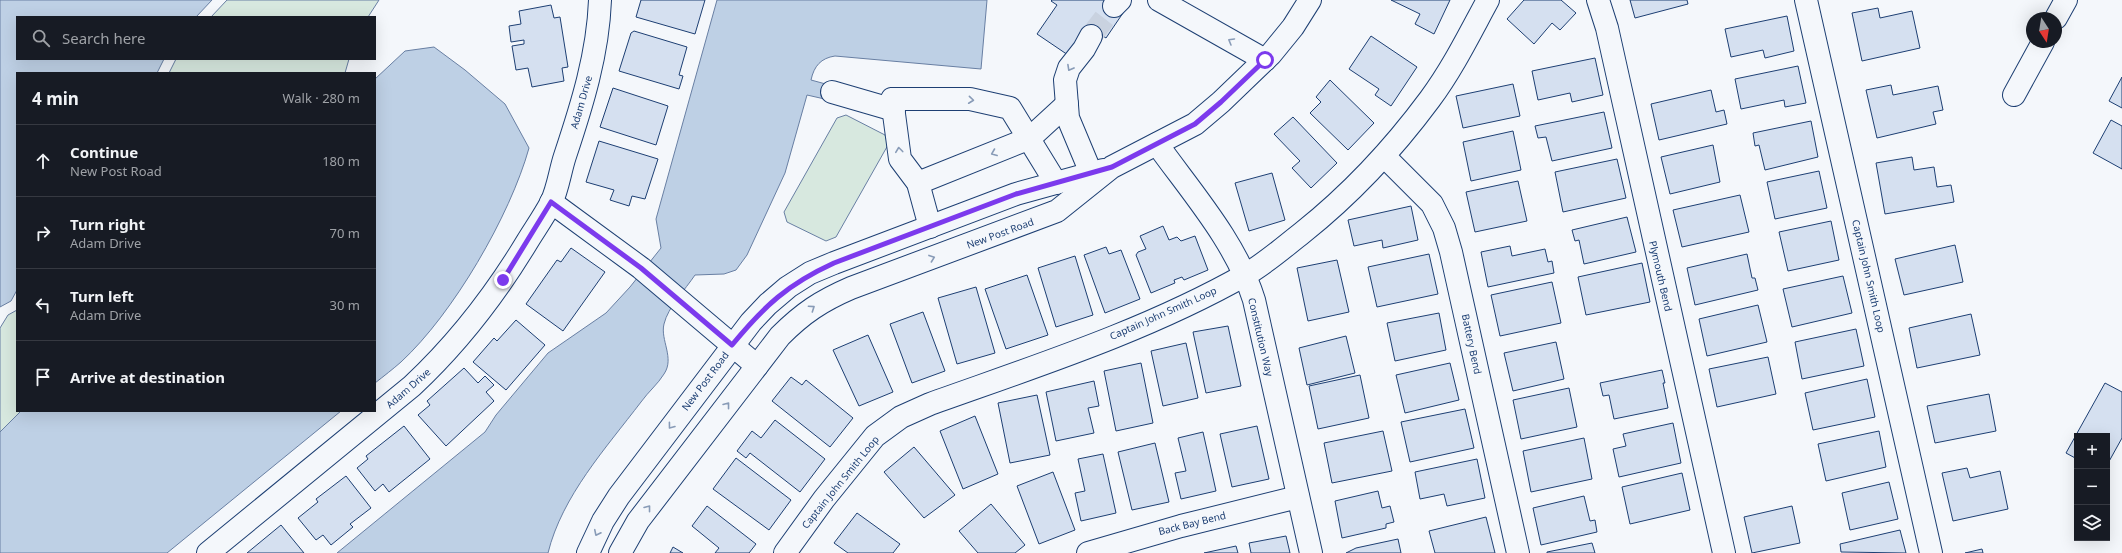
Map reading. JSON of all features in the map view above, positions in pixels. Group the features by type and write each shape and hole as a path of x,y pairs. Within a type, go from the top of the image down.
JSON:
{"street":[{"name":"Adam Drive","path":"208,553 412,386 437,362 460,336 503,280 551,202 579,114 592,66 597,40 600,0"},
{"path":"1159,0 1265,60"},
{"name":"New Post Road","path":"588,553 603,521 619,496 732,345 768,304 788,287 810,274 834,263 1016,194 1112,167 1195,124 1221,102 1265,60 1293,27 1310,0"},
{"name":"Captain John Smith Loop","path":"785,553 824,499 875,436 901,417 930,404 1128,331 1246,275 1316,221 1384,156 1434,93 1462,49 1488,0"},
{"name":"Plymouth Bend","path":"1598,0 1606,28 1724,553"},
{"name":"Captain John Smith Loop","path":"1806,0 1931,553"},
{"path":"2059,12 2066,0"},
{"path":"1091,36 1084,50 1069,68 1065,80 1068,118 1091,173"},
{"path":"2014,96 2040,48"},
{"path":"832,92 894,110"},
{"path":"930,227 918,182 900,159 892,99 970,99 1000,104 1010,108 1030,138 1056,183"},
{"path":"918,182 1030,138 1067,104"},
{"name":"Constitution Way","path":"1157,144 1216,226 1246,275 1255,308 1311,553"},
{"name":"Battery Bend","path":"1384,156 1432,204 1444,228 1451,252 1518,553"},
{"name":"New Post Road","path":"620,553 638,521 780,336 801,316 824,300 1057,211 1112,167"},
{"path":"551,202 641,268 757,366"},
{"name":"Back Bay Bend","path":"1088,553 1181,526 1298,497"}],"shaded area":[{"path":"227,0 379,0 369,16 212,16"},
{"path":"176,60 349,60 345,72 170,72"},
{"path":"846,115 885,135 888,145 836,237 826,241 787,222 784,212 837,118"},
{"path":"16,311 16,412 20,412 0,432 0,328 8,315"}],"water":[{"path":"0,0 212,0 197,16 16,16 16,60 164,60 158,72 16,72 16,292 11,301 0,307"},
{"path":"717,0 987,0 981,69 835,56 822,61 816,67 811,80 833,86 829,100 807,95 785,173 747,255 736,270 724,274 695,275 673,305 666,318 663,330 668,355 667,368 664,374 600,455 574,492 555,532 548,553 337,553 485,432 496,415 548,353 606,313 630,287 661,248 656,219"},
{"path":"434,47 465,70 505,104 529,148 520,175 494,233 459,291 421,342 401,362 376,382 376,78 405,51"},
{"path":"20,412 340,412 167,553 0,553 0,432"}],"building":[{"path":"641,0 705,0 695,34 636,17"},
{"path":"1106,0 1123,13 1106,38 1088,26 1068,55 1037,34 1057,5 1051,1"},
{"path":"1391,0 1450,0 1434,34 1415,24 1420,14"},
{"path":"1524,0 1561,0 1576,13 1560,30 1552,23 1534,44 1507,19"},
{"path":"1630,0 1687,0 1688,4 1635,18"},
{"path":"551,5 554,18 560,17 568,67 562,68 564,81 532,87 528,68 516,70 512,46 524,44 524,40 511,42 509,26 521,24 519,11"},
{"path":"1878,8 1880,18 1912,11 1920,48 1862,61 1852,13"},
{"path":"1787,16 1794,51 1765,58 1763,50 1731,57 1725,29"},
{"path":"634,31 687,47 679,75 683,76 679,89 619,71 631,33"},
{"path":"1371,36 1417,67 1391,106 1375,95 1379,89 1349,69"},
{"path":"1595,58 1603,95 1572,102 1570,93 1538,100 1532,71"},
{"path":"1798,66 1806,103 1785,107 1784,100 1741,109 1735,79"},
{"path":"2122,77 2122,108 2109,101"},
{"path":"1330,80 1374,123 1348,150 1310,113 1321,102 1316,97"},
{"path":"1513,84 1520,116 1463,128 1456,96"},
{"path":"1891,85 1893,95 1938,86 1943,110 1933,112 1936,124 1877,138 1866,90"},
{"path":"613,88 668,106 656,145 600,127"},
{"path":"1711,90 1716,112 1724,110 1727,124 1659,140 1651,104"},
{"path":"1604,112 1612,148 1552,161 1546,137 1538,138 1535,126"},
{"path":"1293,117 1337,163 1311,188 1292,168 1300,161 1274,134"},
{"path":"2111,120 2122,126 2122,169 2093,153"},
{"path":"1811,121 1818,157 1765,170 1759,145 1755,146 1753,133"},
{"path":"1513,131 1521,170 1471,181 1463,142"},
{"path":"599,141 658,159 645,199 632,196 629,206 610,200 614,190 586,182"},
{"path":"1713,145 1720,182 1670,194 1661,157"},
{"path":"1912,157 1914,170 1934,167 1937,187 1951,185 1954,202 1885,214 1876,163"},
{"path":"1617,159 1626,198 1563,212 1555,172"},
{"path":"1819,171 1827,208 1775,219 1767,182"},
{"path":"1272,173 1285,220 1249,231 1235,183"},
{"path":"1518,181 1527,221 1475,232 1466,192"},
{"path":"1740,195 1749,232 1682,247 1673,210"},
{"path":"1411,206 1418,240 1383,248 1382,240 1354,246 1348,220"},
{"path":"1627,217 1636,252 1584,264 1579,240 1575,241 1572,230"},
{"path":"1831,221 1839,260 1788,271 1779,232"},
{"path":"1163,226 1169,240 1177,237 1181,241 1195,236 1208,270 1184,280 1182,277 1174,280 1175,283 1151,293 1136,255 1138,252 1146,249 1140,236"},
{"path":"1955,245 1963,282 1904,295 1895,259"},
{"path":"1510,246 1512,256 1545,249 1548,262 1552,261 1554,273 1488,287 1481,252"},
{"path":"1106,247 1109,254 1121,250 1140,299 1105,313 1084,255"},
{"path":"571,248 605,272 563,331 526,304 557,260 561,262"},
{"path":"1429,254 1438,294 1377,307 1368,267"},
{"path":"1747,254 1752,278 1755,278 1758,290 1695,305 1687,268"},
{"path":"1075,256 1093,315 1056,327 1038,268"},
{"path":"1337,260 1349,312 1308,321 1297,268"},
{"path":"1642,263 1650,302 1586,315 1578,277"},
{"path":"1027,275 1048,335 1006,349 985,289"},
{"path":"1843,276 1852,313 1792,327 1783,289"},
{"path":"1552,282 1561,323 1500,336 1491,295"},
{"path":"976,287 995,353 957,364 938,298"},
{"path":"1758,305 1767,342 1707,356 1699,319"},
{"path":"923,312 945,371 912,383 890,324"},
{"path":"1439,313 1446,350 1395,361 1387,323"},
{"path":"1971,314 1980,355 1917,368 1909,328"},
{"path":"516,320 545,345 506,390 473,362 494,338 497,341"},
{"path":"1228,326 1241,386 1206,393 1193,332"},
{"path":"1856,329 1864,366 1802,379 1795,342"},
{"path":"868,335 893,392 859,406 833,350"},
{"path":"1346,336 1355,373 1307,385 1299,348"},
{"path":"1556,342 1564,379 1513,391 1504,353"},
{"path":"1186,343 1198,398 1163,406 1151,351"},
{"path":"1768,357 1776,394 1717,407 1709,369"},
{"path":"1141,363 1153,423 1116,431 1104,371"},
{"path":"1450,363 1459,400 1405,413 1396,375"},
{"path":"464,368 478,383 485,376 494,385 486,392 494,401 446,446 418,415 430,405 427,401"},
{"path":"1662,370 1668,408 1614,419 1609,395 1603,396 1600,383"},
{"path":"1360,375 1369,418 1318,429 1309,386"},
{"path":"791,377 802,385 806,380 853,418 830,447 772,401"},
{"path":"1867,379 1875,417 1813,430 1805,393"},
{"path":"1094,381 1099,406 1088,408 1094,433 1056,441 1046,392"},
{"path":"2105,383 2122,392 2122,438 2110,460 2110,433 2077,433"},
{"path":"1569,388 1577,427 1521,439 1513,400"},
{"path":"1989,394 1996,431 1935,443 1927,406"},
{"path":"1037,395 1050,455 1010,463 998,403"},
{"path":"1465,409 1474,448 1410,462 1401,422"},
{"path":"975,416 998,474 963,489 940,431"},
{"path":"775,420 825,459 800,492 750,453 746,458 737,451 752,431 761,438"},
{"path":"1673,423 1681,463 1619,477 1613,449 1626,446 1623,434"},
{"path":"404,426 430,459 389,492 383,484 375,491 357,468 368,459 366,456"},
{"path":"1257,426 1269,479 1232,487 1220,434"},
{"path":"1383,431 1392,471 1332,483 1324,443"},
{"path":"1879,431 1886,467 1826,481 1818,444"},
{"path":"1203,432 1216,491 1181,499 1175,473 1186,471 1178,438"},
{"path":"1584,438 1592,479 1531,492 1523,451"},
{"path":"2074,439 2074,457 2066,453"},
{"path":"1155,443 1169,502 1132,510 1118,452"},
{"path":"914,447 955,495 924,518 884,472"},
{"path":"1103,454 1116,513 1081,521 1075,493 1085,491 1078,459"},
{"path":"736,458 791,500 769,530 713,489"},
{"path":"1477,459 1485,498 1447,506 1444,494 1420,499 1415,472"},
{"path":"1967,468 1970,478 2000,471 2008,509 1953,521 1942,473"},
{"path":"1053,472 1075,530 1039,544 1017,486"},
{"path":"1682,473 1690,510 1630,524 1622,487"},
{"path":"346,476 371,508 350,524 353,527 331,545 323,535 316,540 298,518 318,502 316,499"},
{"path":"1889,482 1898,519 1850,530 1842,493"},
{"path":"1378,491 1382,508 1390,506 1394,522 1386,524 1386,528 1342,538 1335,501"},
{"path":"1584,496 1590,521 1595,520 1597,532 1541,545 1533,508"},
{"path":"991,504 1025,545 1015,553 978,553 959,531"},
{"path":"707,506 756,544 749,553 715,553 719,548 692,526"},
{"path":"1792,506 1800,543 1752,553 1744,517"},
{"path":"857,513 900,544 893,553 848,553 834,543"},
{"path":"1486,517 1495,553 1435,553 1429,531"},
{"path":"281,525 304,553 247,553"},
{"path":"1900,530 1906,553 1841,552 1840,544"},
{"path":"1286,536 1290,553 1251,553 1249,543"},
{"path":"1398,539 1401,553 1346,553 1356,548"},
{"path":"1592,543 1595,553 1547,553 1547,552"},
{"path":"1236,546 1238,553 1204,553"},
{"path":"673,547 683,553 670,553"},
{"path":"1982,549 1983,553 1965,553"}],"tunnel":[{"path":"1091,36 1114,6"}],"route":[{"path":"503,280 551,202 602,237 732,345 768,304 788,287 810,274 834,263 1016,194 1112,167 1195,124 1247,79 1265,60"}]}
